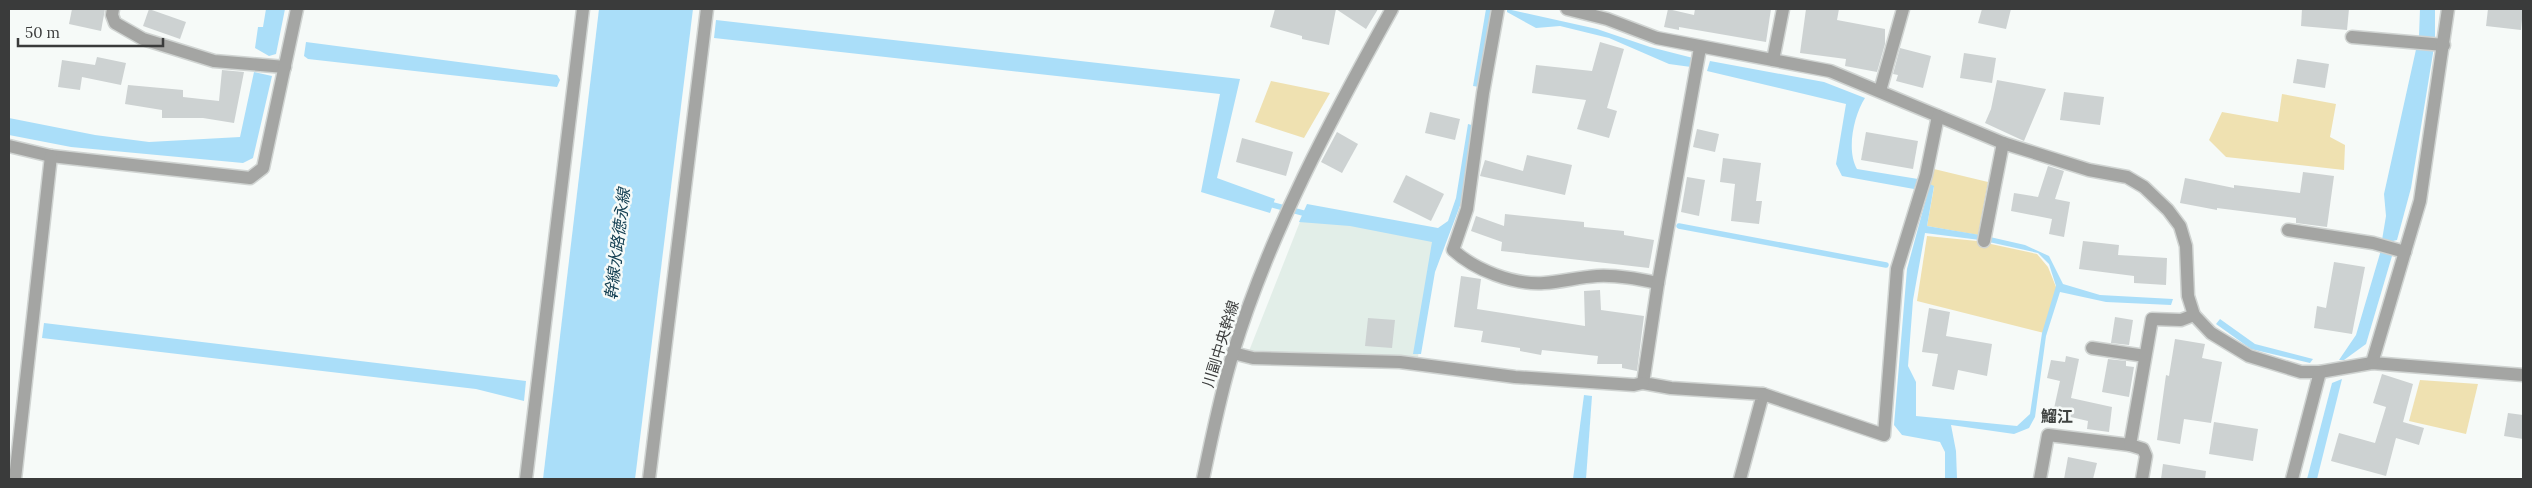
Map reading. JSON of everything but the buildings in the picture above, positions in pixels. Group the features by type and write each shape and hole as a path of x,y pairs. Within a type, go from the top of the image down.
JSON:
{"street":[{"path":"113,9 112,15 115,23 143,39 214,61 285,67"},
{"path":"9,146 51,156 250,178 263,168 297,9"},
{"path":"526,479 583,9"},
{"path":"649,479 707,9"},
{"name":"川副中央幹線","path":"1203,479 1215,418 1233,353 1258,284 1294,198 1341,100 1392,9"},
{"path":"1498,9 1483,93 1467,209 1453,250 1467,262 1521,282 1544,283 1609,276 1658,283"},
{"path":"1567,9 1607,20 1657,38 1700,48 1830,71 2003,143 2081,168 2127,177 2144,187 2168,210 2180,226 2186,246 2188,296 2194,315 2211,333 2248,356 2301,372 2320,372 2372,363 2523,375"},
{"path":"1773,60 1783,9"},
{"path":"1880,91 1903,9"},
{"path":"2372,363 2420,201 2448,9"},
{"path":"2352,37 2444,45"},
{"path":"1643,383 1658,283 1700,48"},
{"path":"1233,353 1253,358 1400,362 1516,377 1634,385 1643,383 1671,388 1763,394 1884,435 1897,269 1926,175 1938,116"},
{"path":"1984,241 2003,143"},
{"path":"15,479 51,156"},
{"path":"2288,230 2374,243 2405,252"},
{"path":"2130,445 2152,319 2181,320 2194,315"},
{"path":"2092,348 2145,356"},
{"path":"2292,479 2320,372"},
{"path":"1740,479 1763,394"},
{"path":"2040,479 2048,435 2130,445 2143,449 2146,456 2142,479"}],"shaded area":[{"path":"1271,81 1330,93 1304,138 1255,122"},
{"path":"2282,94 2336,104 2330,137 2345,145 2344,170 2226,157 2209,140 2222,112 2278,122"},
{"path":"1934,169 1988,182 1978,235 1927,226 1934,187 1930,184"},
{"path":"1305,209 1436,237 1418,357 1249,351"},
{"path":"1927,236 1977,241 2037,254 2048,267 2058,292 2044,333 1917,301"},
{"path":"2420,380 2478,384 2466,434 2409,421"}],"water":[{"path":"266,9 285,9 276,54 269,56 255,48 258,27 263,27"},
{"name":"幹線水路徳永線","path":"599,9 693,9 635,479 543,479"},
{"path":"1486,9 1493,9 1479,87 1473,86"},
{"path":"1507,9 1597,29 1650,47 1693,58 1691,67 1669,64 1609,38 1560,26 1536,28 1507,12"},
{"path":"2420,9 2435,9 2435,41 2411,188 2397,240 2389,242 2382,240 2386,216 2384,194 2419,36"},
{"path":"716,20 1240,79 1217,178 1275,199 1270,213 1201,192 1220,94 714,38"},
{"path":"306,42 557,75 560,80 557,87 308,59 304,56"},
{"path":"1710,61 1824,82 1865,98 1861,105 1853,133 1852,152 1857,169 1918,179 1914,189 1842,176 1836,164 1846,104 1707,71"},
{"path":"254,72 272,76 253,158 243,163 71,147 9,135 9,118 95,135 149,142 240,137"},
{"path":"1468,124 1475,126 1461,203 1435,272 1421,354 1413,354 1432,242 1350,226 1299,222 1307,204 1438,228 1448,221 1456,198"},
{"path":"1930,184 1934,186 1927,226 1980,235 1980,240 1925,233 1913,300 1908,366 1916,382 1916,416 2017,426 2030,414 2042,333 2056,286 2049,264 2038,253 1989,242 1990,237 2025,245 2049,256 2063,284 2100,295 2173,299 2171,305 2106,302 2060,292 2046,336 2035,417 2029,428 2014,434 1951,425 1956,451 1957,479 1945,479 1945,452 1940,442 1902,435 1894,425 1907,269"},
{"path":"2381,250 2387,251 2392,256 2366,344 2344,360 2339,360 2356,335"},
{"path":"2220,319 2255,344 2313,359 2310,363 2251,349 2216,324"},
{"path":"44,323 526,381 524,401 476,389 42,338"},
{"path":"2342,379 2317,479 2307,479 2332,383"},
{"path":"1584,395 1592,396 1586,479 1573,479"}],"waterway":[{"path":"1273,205 1303,213"},
{"path":"1679,226 1886,265"}],"district":[{"name":"鰡江","path":"2057,416"}]}
